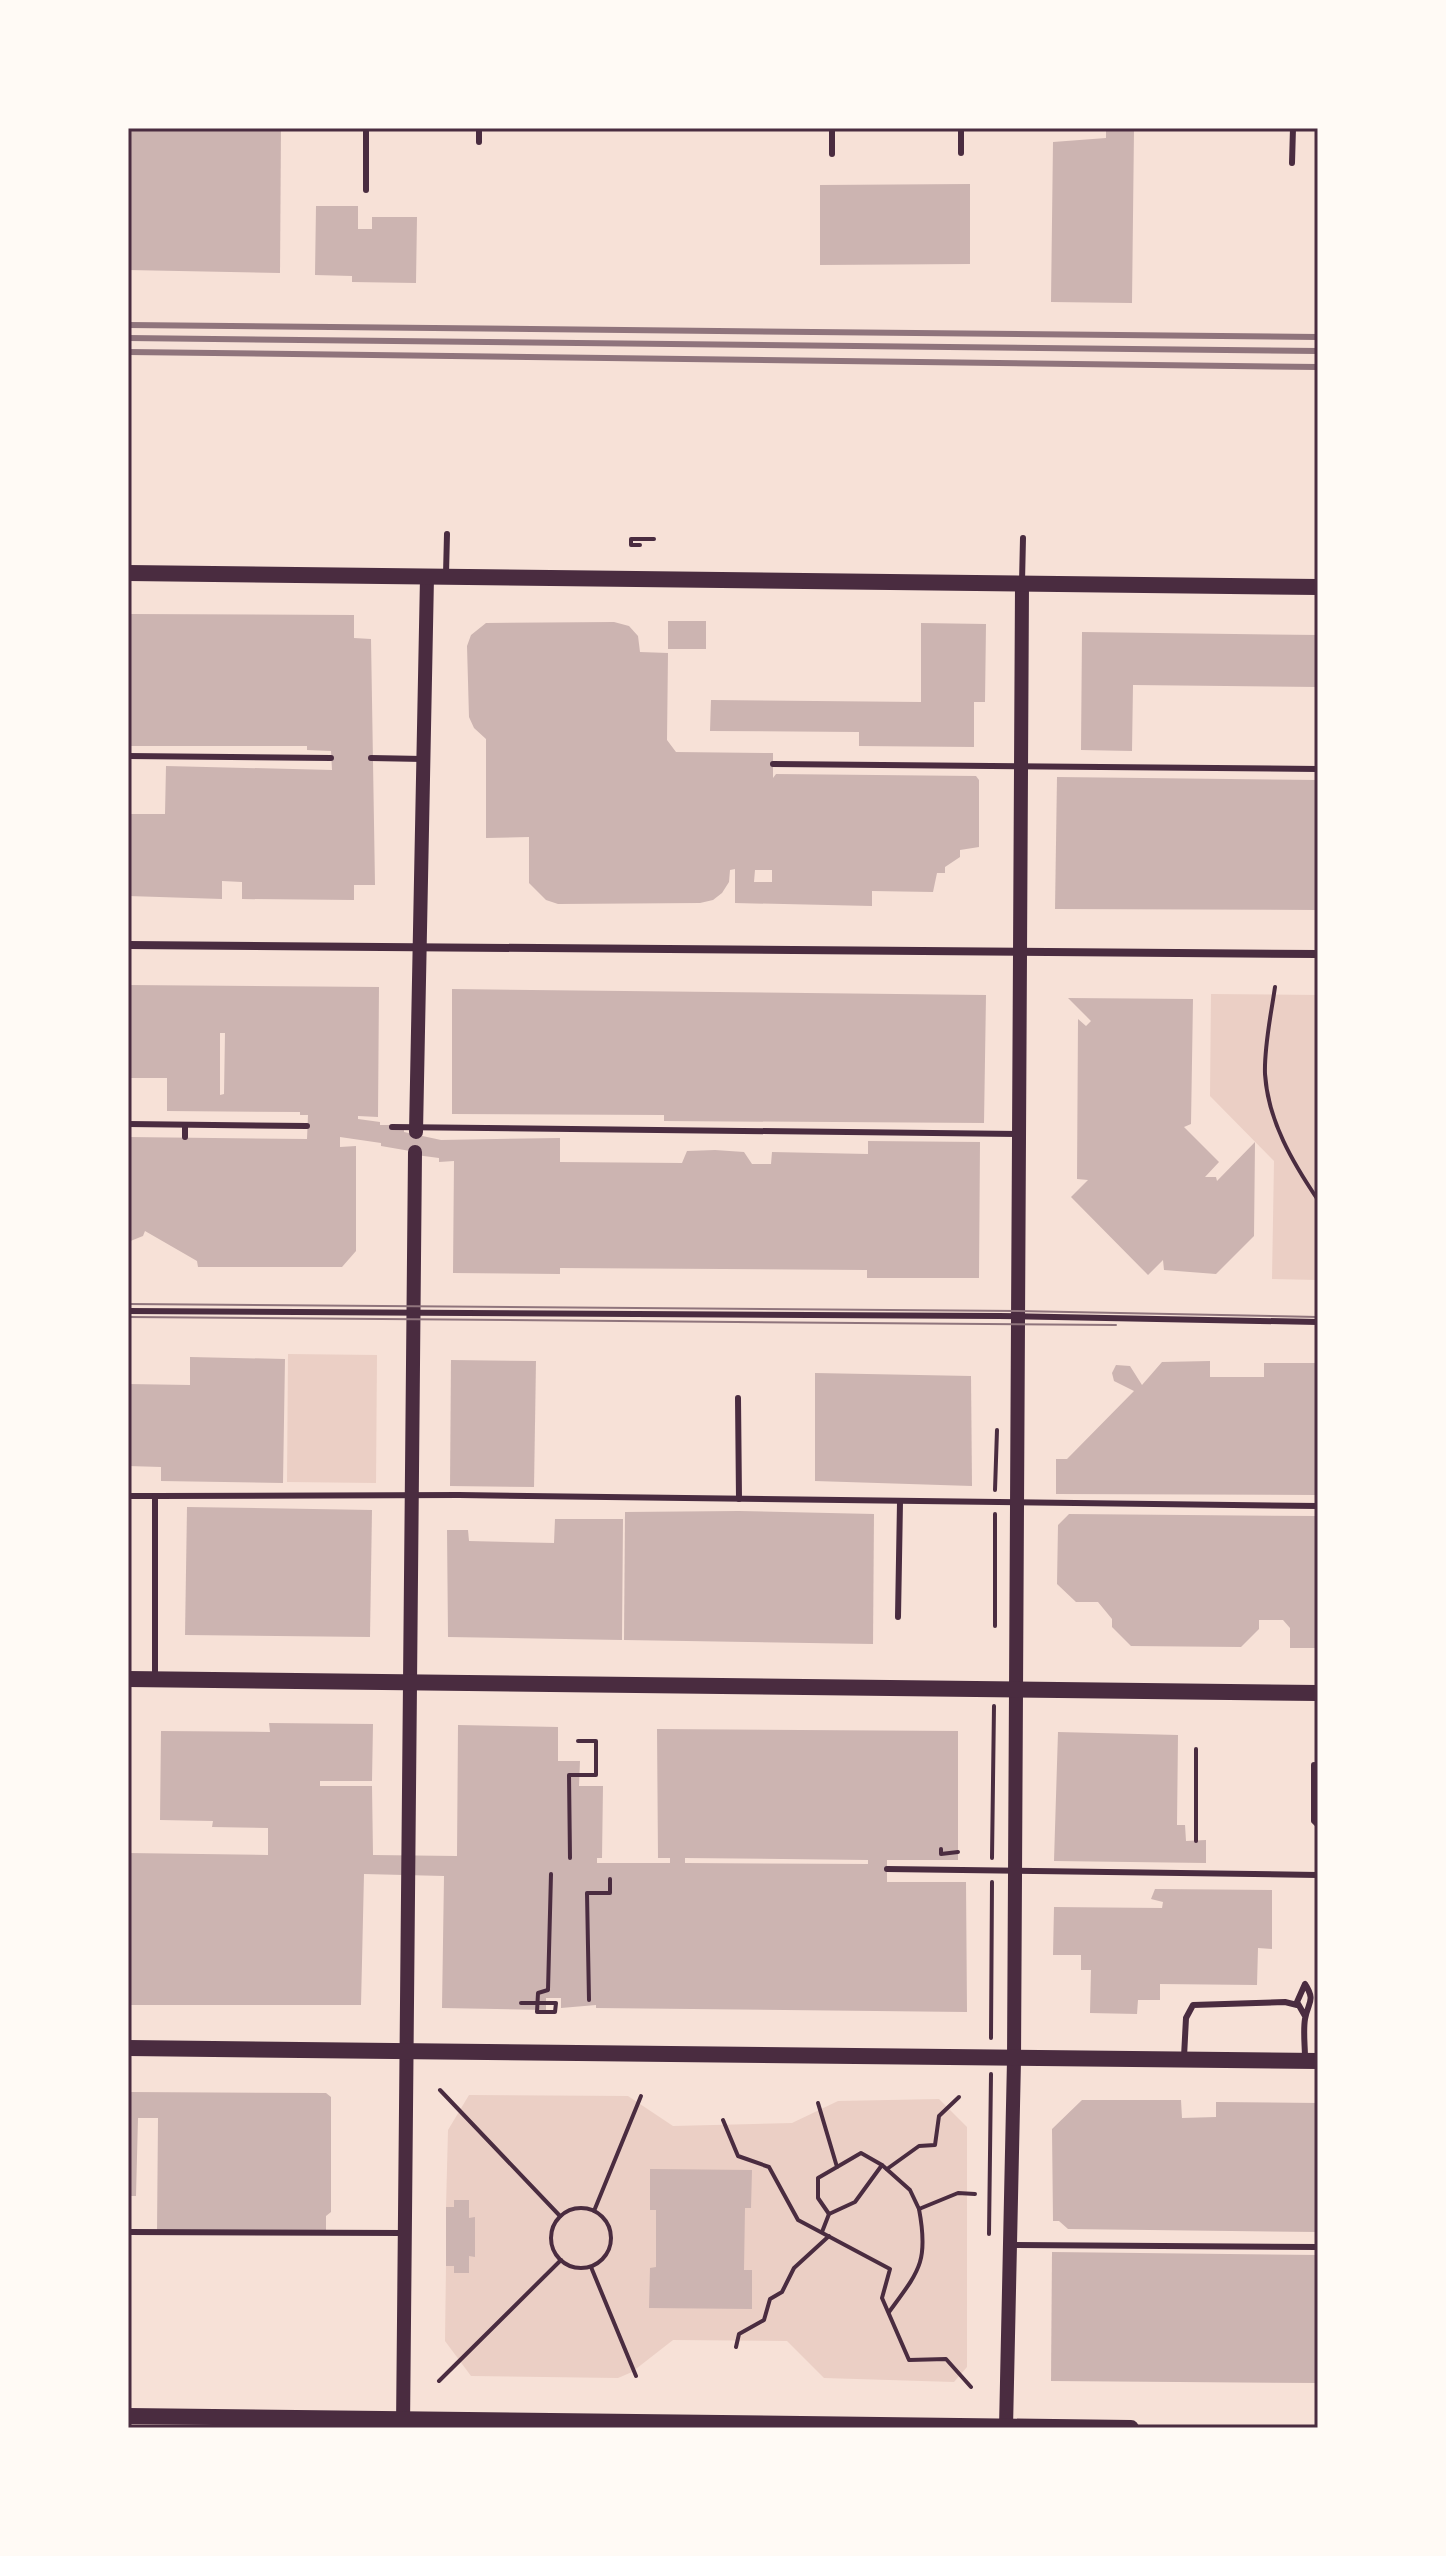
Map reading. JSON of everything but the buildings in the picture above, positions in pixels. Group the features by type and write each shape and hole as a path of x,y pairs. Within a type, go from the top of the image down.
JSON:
{"main road":[{"path":"128,573 1318,587"},
{"path":"128,1679 1318,1693"},
{"path":"128,2048 1311,2061"},
{"path":"128,2416 403,2424 1131,2428"}],"street":[{"path":"416,1130 427,577"},
{"path":"1006,2428 1014,2060 1022,585"},
{"path":"128,945 1318,954"},
{"path":"403,2424 411,1683 411,1314 415,1152"}],"lane":[{"path":"366,128 366,190"},
{"path":"479,128 479,142"},
{"path":"832,128 832,154"},
{"path":"961,128 961,153"},
{"path":"1292,163 1293,128"},
{"path":"446,577 447,534"},
{"path":"1022,585 1023,538"},
{"path":"128,756 331,758"},
{"path":"371,758 423,759"},
{"path":"773,764 1318,769"},
{"path":"128,1124 307,1126"},
{"path":"185,1125 185,1137"},
{"path":"392,1127 416,1130 1020,1134"},
{"path":"128,1311 1018,1316 1318,1322"},
{"path":"738,1398 739,1499"},
{"path":"128,1496 1318,1506"},
{"path":"155,1496 155,1679"},
{"path":"898,1617 900,1502"},
{"path":"1314,1765 1314,1821 1318,1825"},
{"path":"887,1869 1318,1875"},
{"path":"1305,2016 1312,2005 1312,1996 1305,1984 1297,1995 1297,2005 1305,2016 1311,2061"},
{"path":"1184,2060 1186,2018 1193,2005 1285,2002 1297,2005"},
{"path":"128,2232 405,2233"},
{"path":"1010,2245 1318,2247"}],"path":[{"path":"632,549 632,540 640,540 640,545 631,545 631,539 654,539"},
{"path":"1275,987 1266,1052 1268,1092 1287,1150 1318,1200"},
{"path":"995,1628 997,1424"},
{"path":"989,2235 994,1689"},
{"path":"570,1858 569,1775 596,1775 596,1741 578,1741"},
{"path":"1196,1749 1196,1841"},
{"path":"521,2003 533,2003 544,2003 556,2003 555,2012 537,2012 537,2005 538,1993 548,1990 551,1874"},
{"path":"589,2000 587,1893 610,1893 610,1879"},
{"path":"440,2090 560,2216"},
{"path":"594,2211 641,2096"},
{"path":"822,2232 829,2214 855,2202 884,2167 919,2146 935,2145 939,2116 959,2097"},
{"path":"818,2103 837,2167"},
{"path":"723,2120 738,2156 769,2167 798,2220 890,2269 882,2298 909,2360 946,2359 971,2387"},
{"path":"829,2214 818,2198 818,2178 861,2153 884,2167 910,2190 919,2209 923,2234 921,2268 889,2312"},
{"path":"919,2209 958,2193 975,2194"},
{"path":"577,2208 594,2211 609,2227 610,2237 604,2256 591,2266 579,2267 561,2260 551,2243 554,2224 560,2216 577,2208"},
{"path":"736,2347 739,2334 764,2320 770,2299 782,2292 794,2268 829,2236"},
{"path":"439,2381 561,2260"},
{"path":"591,2266 636,2376"}],"shaded area":[{"path":"1211,994 1318,995 1318,1280 1272,1279 1274,1161 1210,1096"},
{"path":"288,1354 377,1355 376,1483 287,1482"},
{"path":"469,2095 628,2096 673,2126 792,2123 838,2101 939,2099 967,2127 967,2367 954,2382 824,2378 787,2341 673,2340 632,2372 618,2378 471,2376 445,2341 446,2266 454,2266 455,2273 469,2273 469,2256 475,2256 475,2218 469,2218 469,2200 455,2200 454,2207 446,2207 448,2130"}],"tram line":[{"path":"128,1304 1018,1311 1318,1317"},
{"path":"128,1317 1116,1325"}],"railway":[{"path":"128,325 1318,337"},
{"path":"128,338 1318,351"},
{"path":"128,352 1318,367"}]}
